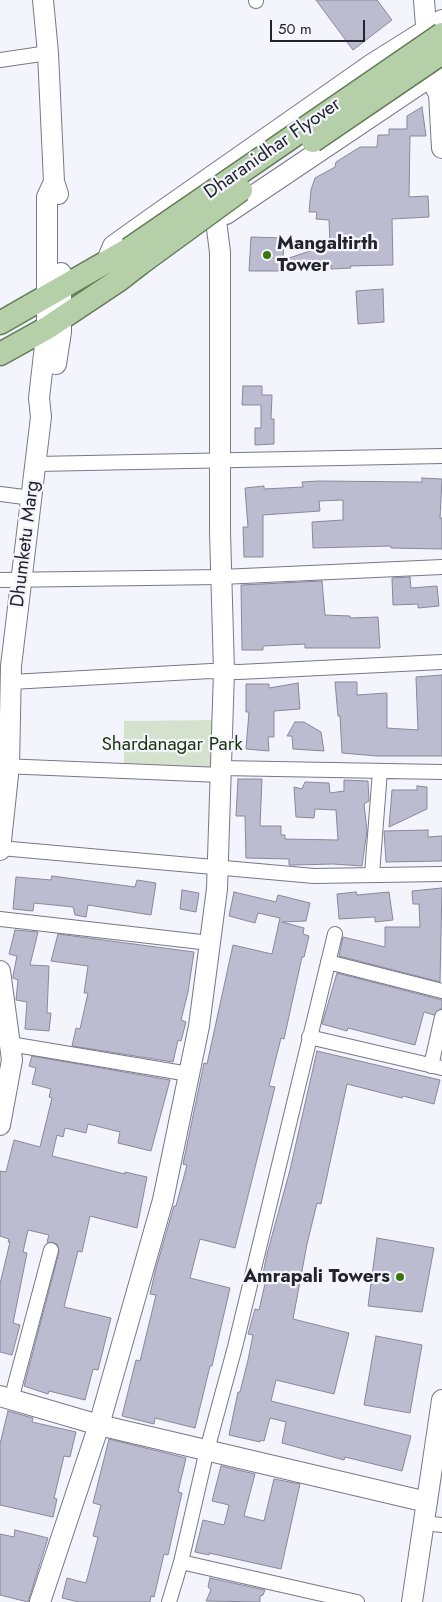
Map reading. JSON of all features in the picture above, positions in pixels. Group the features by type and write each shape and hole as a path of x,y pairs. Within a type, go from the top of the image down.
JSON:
{"main road":[{"name":"Dharanidhar Flyover","path":"112,272 437,28"},
{"name":"Dharanidhar Flyover","path":"135,256 228,199 442,53"},
{"path":"0,323 59,291 112,272"},
{"path":"0,354 54,323 112,272"}],"street":[{"name":"Dhumketu Marg","path":"0,848 8,671 32,498 41,417 49,397 61,332 54,323 59,291 47,197 54,182 48,53 43,0"},
{"path":"424,0 437,28 442,148"},
{"path":"437,28 297,115 113,246 112,272 142,275 216,220 438,80"},
{"path":"0,60 48,53"},
{"path":"40,1602 99,1425 163,1200 199,1026 210,943 218,867 224,671 221,577 220,252 216,220"},
{"path":"36,464 442,456"},
{"path":"0,494 32,498"},
{"path":"0,580 221,577 442,567"},
{"path":"8,671 224,671 442,662"},
{"path":"4,766 221,772 442,772"},
{"path":"372,874 380,771"},
{"path":"0,848 314,876 442,874"},
{"path":"0,919 210,943"},
{"path":"169,1602 181,1562 207,1450 235,1347 308,1037 335,934"},
{"path":"328,962 442,991"},
{"path":"0,971 12,1060 0,1125"},
{"path":"308,1037 436,1067 442,1017"},
{"path":"10,1044 189,1074"},
{"path":"51,1250 6,1398 99,1425 427,1502"},
{"path":"412,1602 433,1524 427,1502 442,1400"},
{"path":"181,1562 357,1602"}],"green space":[{"name":"Shardanagar Park","path":"220,720 218,770 124,768 124,721"}],"building":[{"path":"316,0 377,0 392,20 353,50"},
{"path":"422,107 426,136 410,136 409,197 428,196 429,217 392,219 393,265 350,266 351,268 331,269 331,265 283,266 283,271 249,271 251,237 284,238 283,260 310,251 314,243 330,244 329,220 316,219 317,212 309,212 311,190 315,178 335,167 336,162 360,147 377,147 378,135 389,135 389,129 407,129 407,116"},
{"path":"383,289 384,322 358,324 356,291"},
{"path":"243,386 262,386 262,395 272,395 271,419 274,419 274,444 255,445 255,428 261,428 261,405 242,405"},
{"path":"422,478 442,479 440,518 442,518 442,549 391,548 391,546 313,548 312,522 343,520 343,500 319,501 320,511 263,515 263,557 244,557 243,527 248,527 245,488 264,486 264,489 303,487 302,482 319,481 422,482"},
{"path":"410,577 411,588 437,586 439,606 418,608 418,604 393,605 392,578"},
{"path":"322,581 325,615 350,616 350,618 378,617 380,648 305,648 305,644 263,646 263,650 242,650 241,585"},
{"path":"442,675 442,756 377,756 342,753 340,716 338,716 335,682 357,682 357,695 387,693 387,728 418,730 416,677"},
{"path":"298,683 300,709 274,711 274,737 268,737 269,751 246,749 249,712 246,712 246,684 269,684 269,688"},
{"path":"295,722 304,722 321,732 324,751 293,749 292,736 287,736"},
{"path":"238,779 262,779 260,826 281,826 281,835 285,835 285,839 338,840 336,810 315,809 314,818 296,817 294,787 302,789 305,782 329,783 330,793 344,791 344,780 368,781 369,801 364,804 367,831 362,866 333,864 289,865 289,859 246,858 245,816 236,816"},
{"path":"417,786 427,787 427,809 389,827 392,790 417,790"},
{"path":"428,830 428,837 442,836 442,861 386,862 384,831"},
{"path":"52,876 135,887 137,880 156,883 151,915 88,905 86,917 75,915 73,907 34,903 33,911 13,909 16,877 51,880"},
{"path":"442,888 440,982 339,956 343,937 385,947 385,927 420,927 419,904 413,904 412,891"},
{"path":"182,890 199,893 196,912 180,909"},
{"path":"234,892 276,902 278,895 310,903 306,921 282,922 304,928 303,934 309,936 304,957 302,957 284,1039 281,1038 269,1086 275,1087 235,1248 200,1239 190,1278 230,1288 195,1428 155,1418 154,1424 122,1416 136,1360 140,1361 156,1295 150,1294 156,1268 187,1165 183,1164 204,1063 207,1064 233,945 272,954 280,918 258,913 255,923 229,916"},
{"path":"356,892 357,895 389,892 393,920 375,922 375,917 339,919 337,894"},
{"path":"15,930 38,932 30,965 49,966 47,1013 51,1013 49,1031 25,1029 27,1002 16,1000 18,980 13,978 13,976 17,956 9,954"},
{"path":"58,934 194,952 188,992 181,1020 186,1022 181,1041 178,1040 173,1062 72,1046 76,1028 80,1029 88,993 84,993 88,966 51,961"},
{"path":"337,973 442,1000 442,1008 434,1015 424,1012 415,1045 348,1028 347,1031 322,1024"},
{"path":"317,1051 440,1080 434,1104 347,1084 321,1204 317,1203 307,1244 293,1319 349,1333 334,1394 276,1380 271,1401 411,1436 402,1471 345,1457 344,1460 282,1443 286,1422 270,1418 264,1441 260,1440 260,1442 229,1435 253,1335 248,1334 255,1309 259,1310 265,1284 261,1283 267,1254 290,1170"},
{"path":"32,1056 170,1080 151,1151 118,1143 120,1132 88,1124 86,1133 65,1128 63,1137 57,1135 52,1156 125,1174 125,1172 147,1177 137,1228 90,1216 82,1252 78,1251 64,1307 111,1318 98,1370 93,1369 85,1400 49,1391 48,1394 24,1386 59,1252 57,1244 47,1242 49,1235 28,1230 23,1252 27,1253 13,1323 20,1325 12,1355 0,1352 0,1284 10,1242 8,1242 9,1239 0,1236 0,1171 6,1172 14,1140 40,1147 52,1098 49,1097 51,1089 32,1084 36,1068 29,1066"},
{"name":"Amrapali Towers","path":"377,1238 434,1248 422,1312 368,1306"},
{"path":"376,1336 422,1345 410,1413 364,1405"},
{"path":"8,1411 33,1418 32,1422 76,1432 70,1457 64,1456 54,1498 57,1499 53,1517 0,1505 0,1444"},
{"path":"109,1439 186,1458 178,1492 182,1493 168,1555 164,1554 154,1597 151,1596 150,1602 79,1602 62,1598 67,1578 86,1583 98,1537 93,1536 101,1505 93,1503"},
{"path":"221,1466 255,1474 244,1516 264,1521 274,1479 300,1484 281,1569 209,1553 209,1555 195,1552 203,1520 224,1525 229,1505 212,1501"},
{"path":"15,1530 48,1538 28,1602 0,1595 0,1534 14,1537"},
{"path":"210,1578 265,1590 263,1595 260,1596 260,1602 206,1601 211,1590 208,1587"}],"place":[{"name":"Mangaltirth Tower","path":"267,255"},
{"name":"Amrapali Towers","path":"400,1277"}]}
